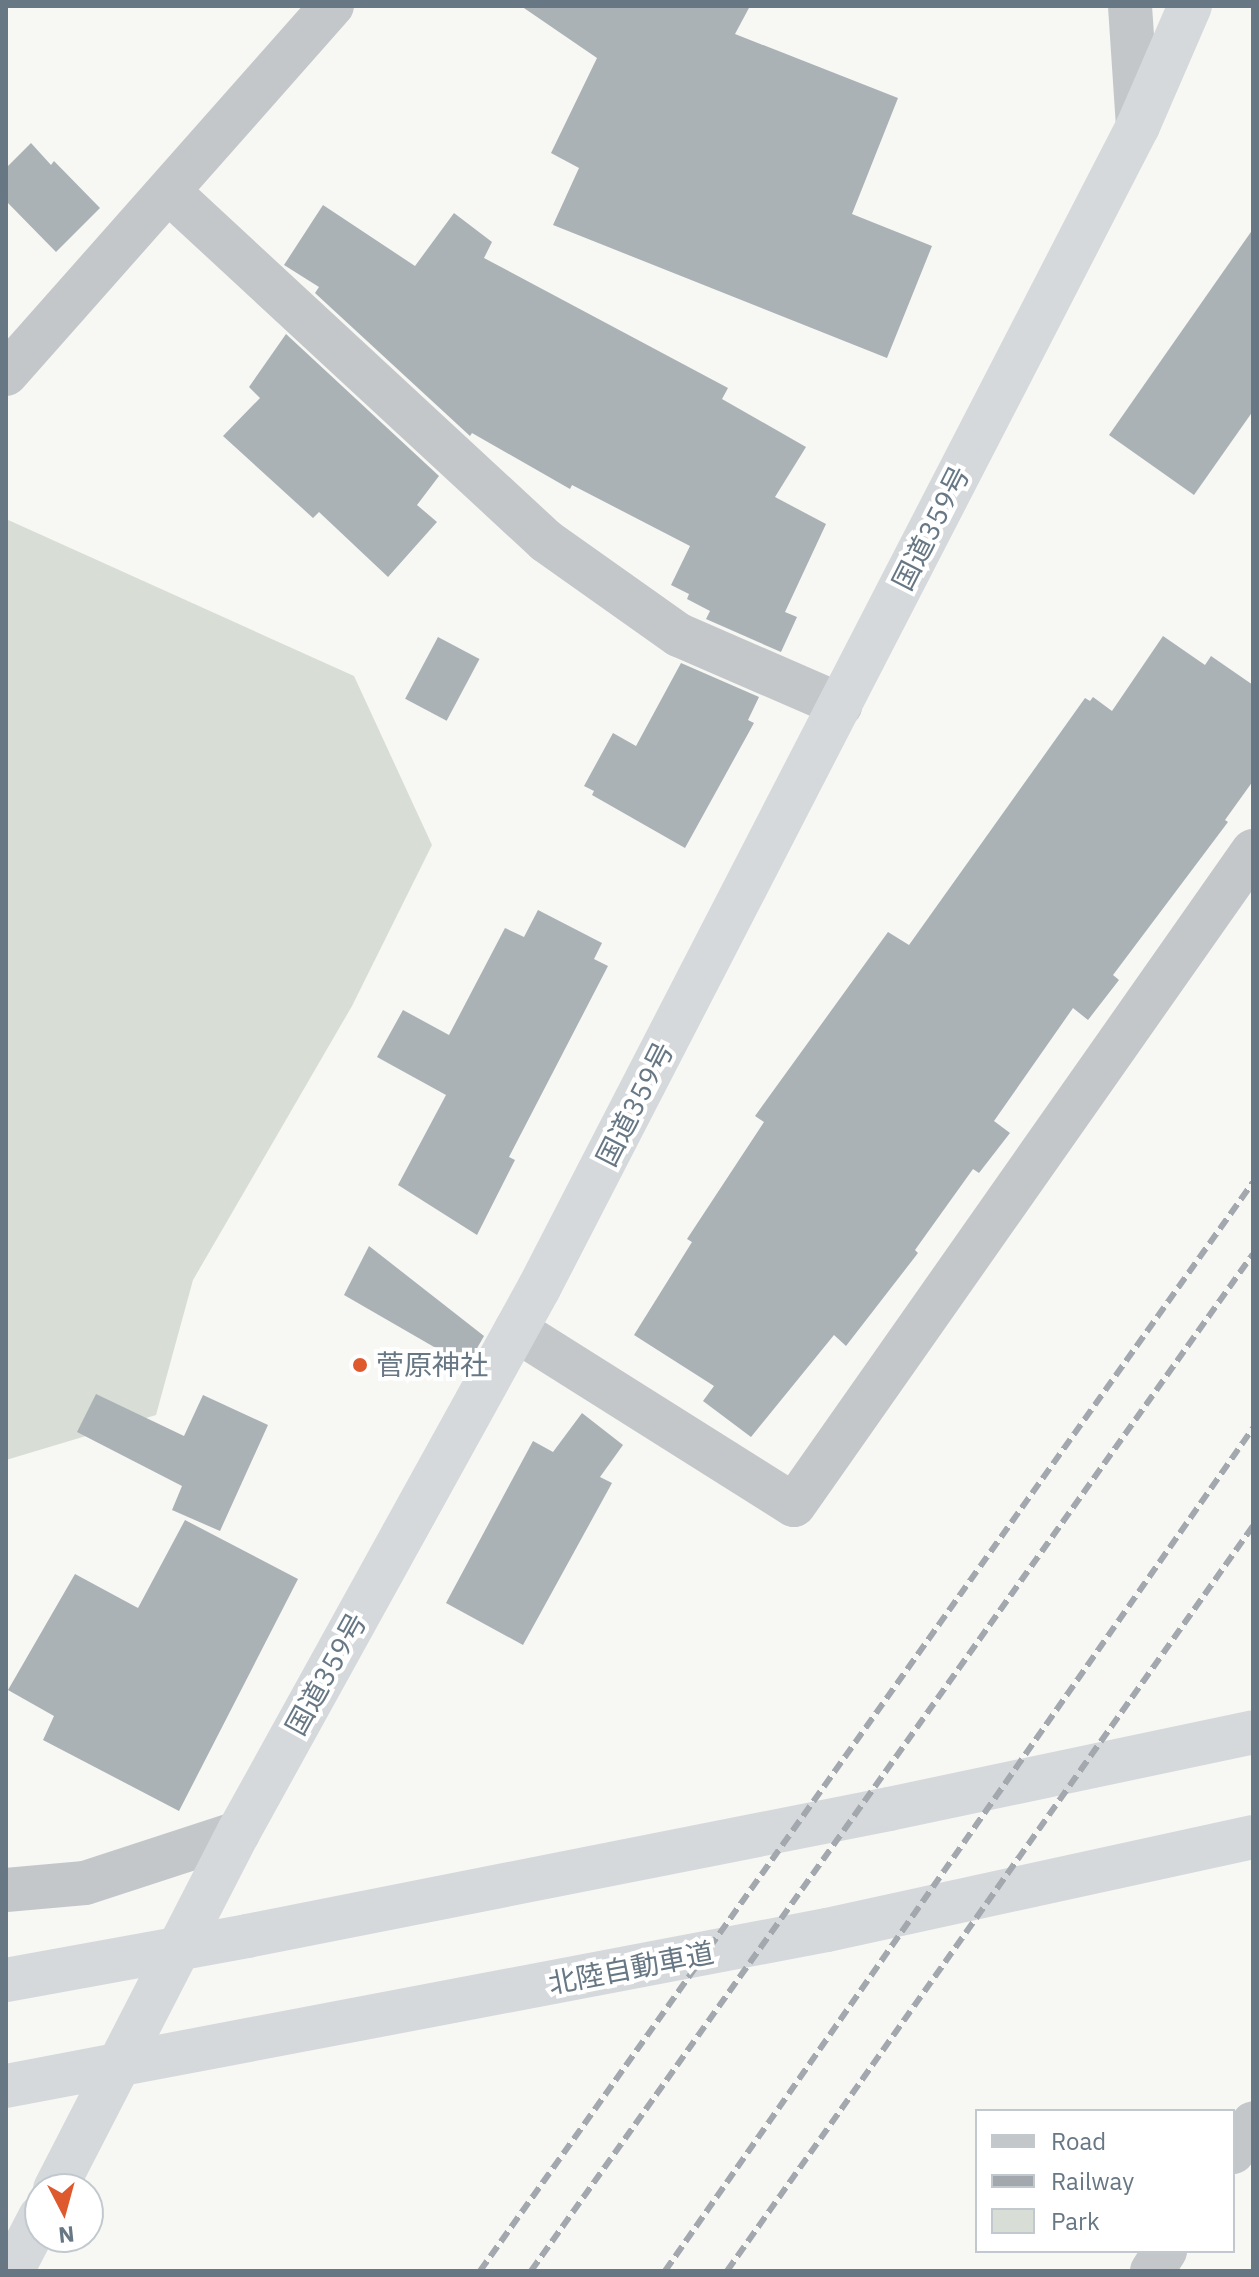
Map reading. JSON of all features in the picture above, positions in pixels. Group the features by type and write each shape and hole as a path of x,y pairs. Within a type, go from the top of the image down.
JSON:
{"highway":[{"name":"国道359号","path":"63,2173 238,1833 516,1330 1138,126 1190,6"},
{"path":"6,1980 873,1812 1253,1732"},
{"name":"北陸自動車道","path":"6,2086 827,1930 1253,1837"},
{"path":"12,2271 24,2248"}],"street":[{"path":"6,374 332,6"},
{"path":"1130,6 1138,126"},
{"path":"169,192 546,541 679,635 840,705"},
{"path":"516,1330 794,1505 1253,851"},
{"path":"6,1890 85,1883 238,1833"},
{"path":"1235,2149 1253,2123"},
{"path":"1152,2271 1164,2253"}],"green space":[{"path":"6,519 354,676 432,845 352,1006 193,1280 156,1415 6,1460"}],"building":[{"path":"521,6 750,6 735,34 898,98 852,214 932,246 887,358 553,225 579,168 551,153 597,58"},
{"path":"31,143 51,165 54,161 100,208 56,252 6,201 6,168"},
{"path":"323,205 415,266 454,213 492,242 484,258 728,388 722,399 806,447 775,497 826,524 785,612 797,617 781,652 706,619 710,611 687,599 689,594 671,585 690,546 572,485 570,489 472,433 470,436 315,293 319,287 284,265"},
{"path":"1253,229 1253,411 1194,495 1109,435"},
{"path":"286,334 439,476 417,505 437,522 388,577 319,512 313,518 223,436 260,398 249,387"},
{"path":"1163,636 1205,665 1211,656 1253,685 1253,781 1225,820 1228,822 1113,975 1119,980 1088,1020 1073,1008 994,1121 1010,1133 979,1173 973,1169 915,1250 918,1253 846,1346 834,1335 751,1437 703,1401 714,1386 634,1335 692,1242 687,1239 764,1122 755,1116 888,932 909,945 1085,698 1090,701 1093,697 1112,711"},
{"path":"438,637 479,659 447,721 405,699"},
{"path":"681,663 759,697 748,720 754,723 685,848 592,795 594,791 584,786 613,733 636,746"},
{"path":"538,910 602,943 594,959 608,966 509,1157 515,1160 477,1235 398,1185 446,1095 377,1057 403,1010 449,1035 505,928 524,937"},
{"path":"369,1246 484,1336 467,1366 344,1295"},
{"path":"96,1394 184,1436 203,1395 268,1425 220,1531 172,1510 182,1486 77,1432"},
{"path":"582,1413 623,1445 600,1477 612,1483 523,1645 446,1603 533,1441 553,1452"},
{"path":"185,1520 298,1579 179,1811 43,1740 54,1716 8,1690 75,1574 138,1608"}],"railway":[{"path":"480,2271 1253,1182"},
{"path":"531,2271 1253,1254"},
{"path":"665,2271 1253,1428"},
{"path":"727,2271 1253,1526"}],"place":[{"name":"菅原神社","path":"360,1365"}]}
